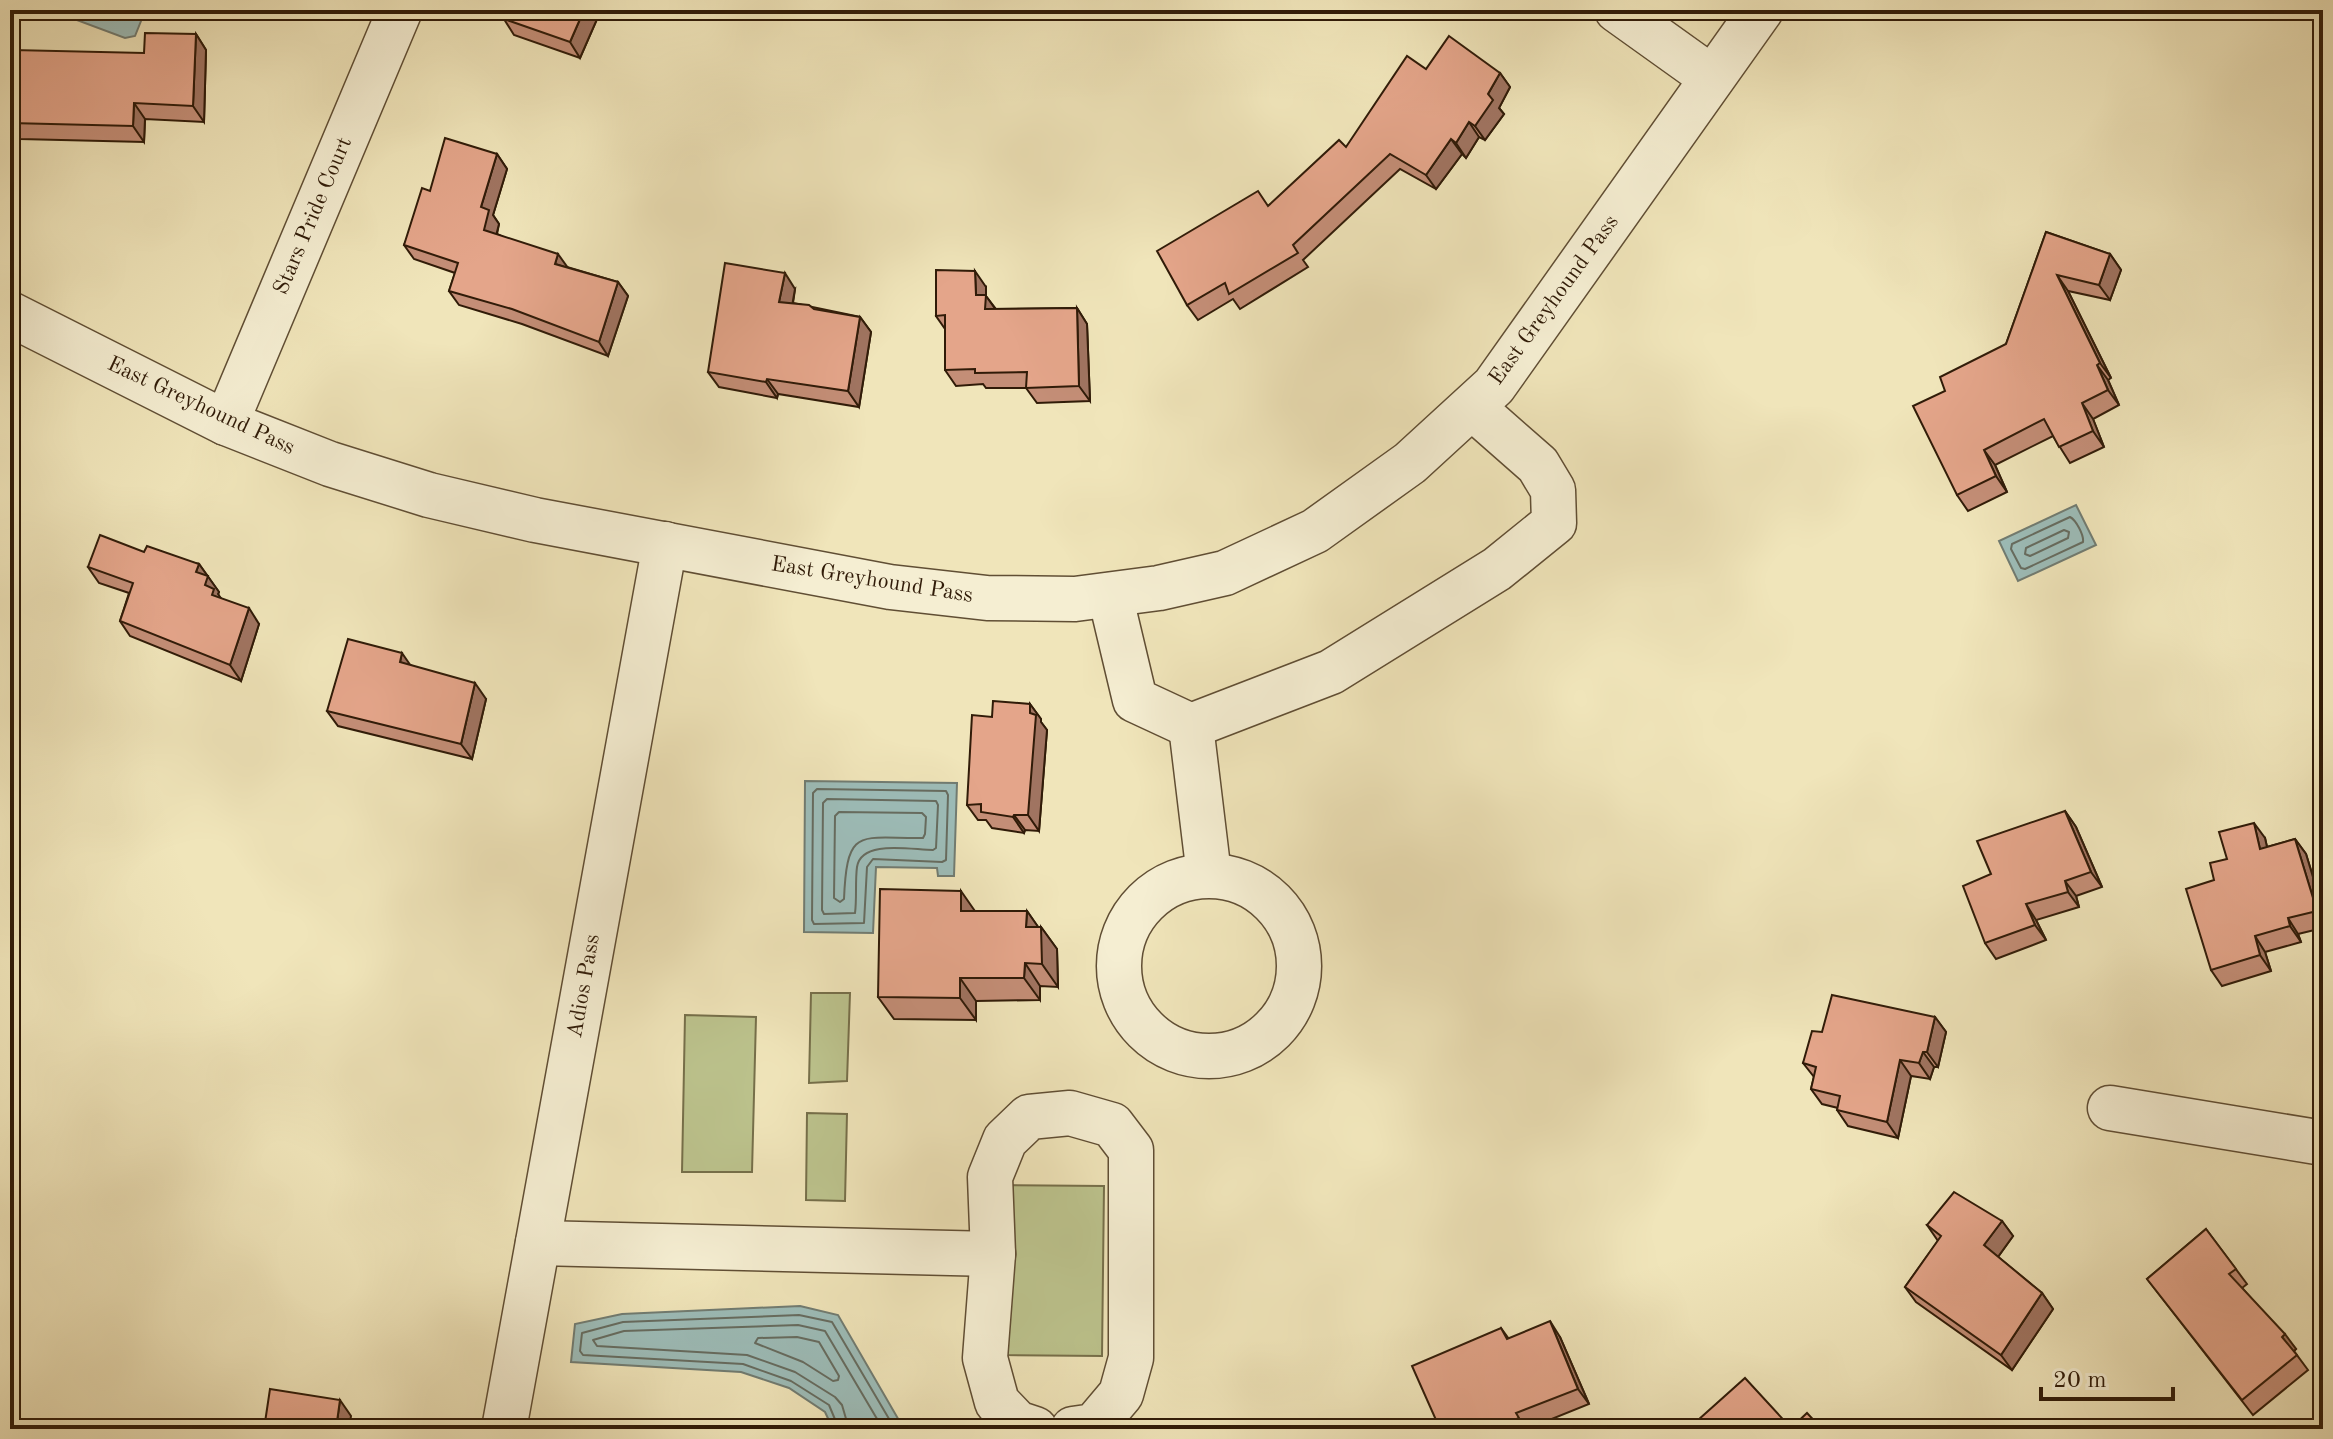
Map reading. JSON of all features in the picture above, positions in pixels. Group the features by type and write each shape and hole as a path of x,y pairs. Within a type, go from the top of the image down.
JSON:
{"street":[{"name":"Stars Pride Court","path":"226,423 400,10"},
{"path":"1617,10 1712,78"},
{"name":"East Greyhound Pass","path":"10,314 226,423 330,464 429,495 535,520 904,589 987,598 1075,599 1159,588 1225,573 1315,531 1410,463 1494,386 1761,10"},
{"path":"1110,595 1135,700 1191,726 1331,672 1497,569 1554,523 1553,490 1538,465 1472,407"},
{"name":"Adios Pass","path":"504,1429 665,544"},
{"path":"1191,726 1209,875"},
{"path":"1209,875 1239,880 1264,895 1285,916 1297,943 1299,973 1292,1002 1276,1026 1253,1045 1224,1055 1195,1055 1166,1046 1143,1028 1126,1003 1118,974 1120,944 1132,916 1153,894 1180,880 1209,875"},
{"path":"2110,1108 2323,1143"},
{"path":"1035,1429 1017,1423 997,1402 985,1358 993,1254 990,1177 1005,1140 1029,1117 1070,1113 1112,1125 1131,1150 1131,1358 1121,1394 1094,1426 1073,1429"},
{"path":"538,1243 993,1254"}],"green space":[{"path":"811,993 850,993 847,1081 809,1083"},
{"path":"685,1015 756,1017 752,1172 682,1172"},
{"path":"807,1113 847,1114 845,1201 806,1200"},
{"path":"1003,1185 1104,1186 1102,1356 1002,1355"}],"water":[{"path":"64,10 141,10 143,16 135,36 125,38 66,16"},
{"path":"2076,505 2096,545 2018,581 1999,541"},
{"path":"805,781 957,783 954,876 938,876 937,868 876,867 873,933 804,932"},
{"path":"800,1306 838,1315 904,1429 833,1429 825,1412 789,1388 741,1372 571,1362 575,1324 622,1314"}],"building":[{"path":"507,10 584,10 570,42 504,19"},
{"path":"145,33 196,34 193,106 134,103 133,126 10,123 13,50 144,53"},
{"path":"1449,36 1500,73 1488,94 1493,100 1475,126 1469,122 1456,143 1451,139 1426,175 1390,154 1293,245 1298,253 1229,294 1225,283 1187,305 1157,251 1258,191 1268,206 1339,140 1346,147 1407,56 1426,69"},
{"path":"445,138 497,154 481,207 489,210 484,230 558,254 555,264 618,282 599,342 512,309 449,291 458,263 404,245 422,188 430,191"},
{"path":"2046,232 2110,254 2099,285 2057,275 2100,363 2097,365 2108,390 2082,403 2093,431 2059,447 2044,419 1984,450 1996,476 1957,495 1913,406 1945,391 1940,377 2006,344"},
{"path":"725,263 785,273 779,302 809,305 814,309 860,317 848,391 708,372"},
{"path":"936,270 975,271 976,295 986,295 985,309 1077,308 1079,386 1026,388 1027,372 945,370 945,315 936,316"},
{"path":"100,535 144,552 147,546 199,564 196,572 208,576 205,585 214,589 212,595 249,608 230,665 120,621 133,583 88,567"},
{"path":"348,639 402,653 400,662 475,683 461,744 327,711"},
{"path":"993,701 1030,704 1030,713 1036,715 1028,815 1013,817 981,812 981,804 967,805 972,715 992,717"},
{"path":"2065,811 2091,872 2065,881 2068,892 2026,904 2035,925 1985,943 1963,886 1991,874 1977,841"},
{"path":"2254,823 2260,849 2295,839 2317,911 2288,918 2290,926 2255,936 2260,955 2211,970 2186,889 2214,880 2210,863 2227,859 2219,832"},
{"path":"880,889 961,891 961,911 1027,911 1026,927 1041,927 1042,964 1025,963 1024,978 960,978 960,998 878,997"},
{"path":"1832,995 1935,1017 1927,1052 1923,1052 1919,1063 1900,1060 1887,1122 1837,1110 1840,1096 1811,1089 1816,1067 1803,1063 1812,1031 1822,1032"},
{"path":"1954,1192 2002,1221 1984,1245 2042,1293 2001,1355 1905,1287 1941,1236 1927,1225"},
{"path":"2206,1229 2236,1269 2229,1274 2285,1334 2282,1337 2297,1355 2242,1400 2147,1279"},
{"path":"1550,1321 1578,1389 1516,1413 1519,1418 1493,1429 1440,1429 1412,1366 1501,1328 1507,1339"},
{"path":"1745,1378 1791,1428 1807,1413 1822,1429 1688,1429"},
{"path":"270,1389 340,1400 336,1429 264,1429"}]}
